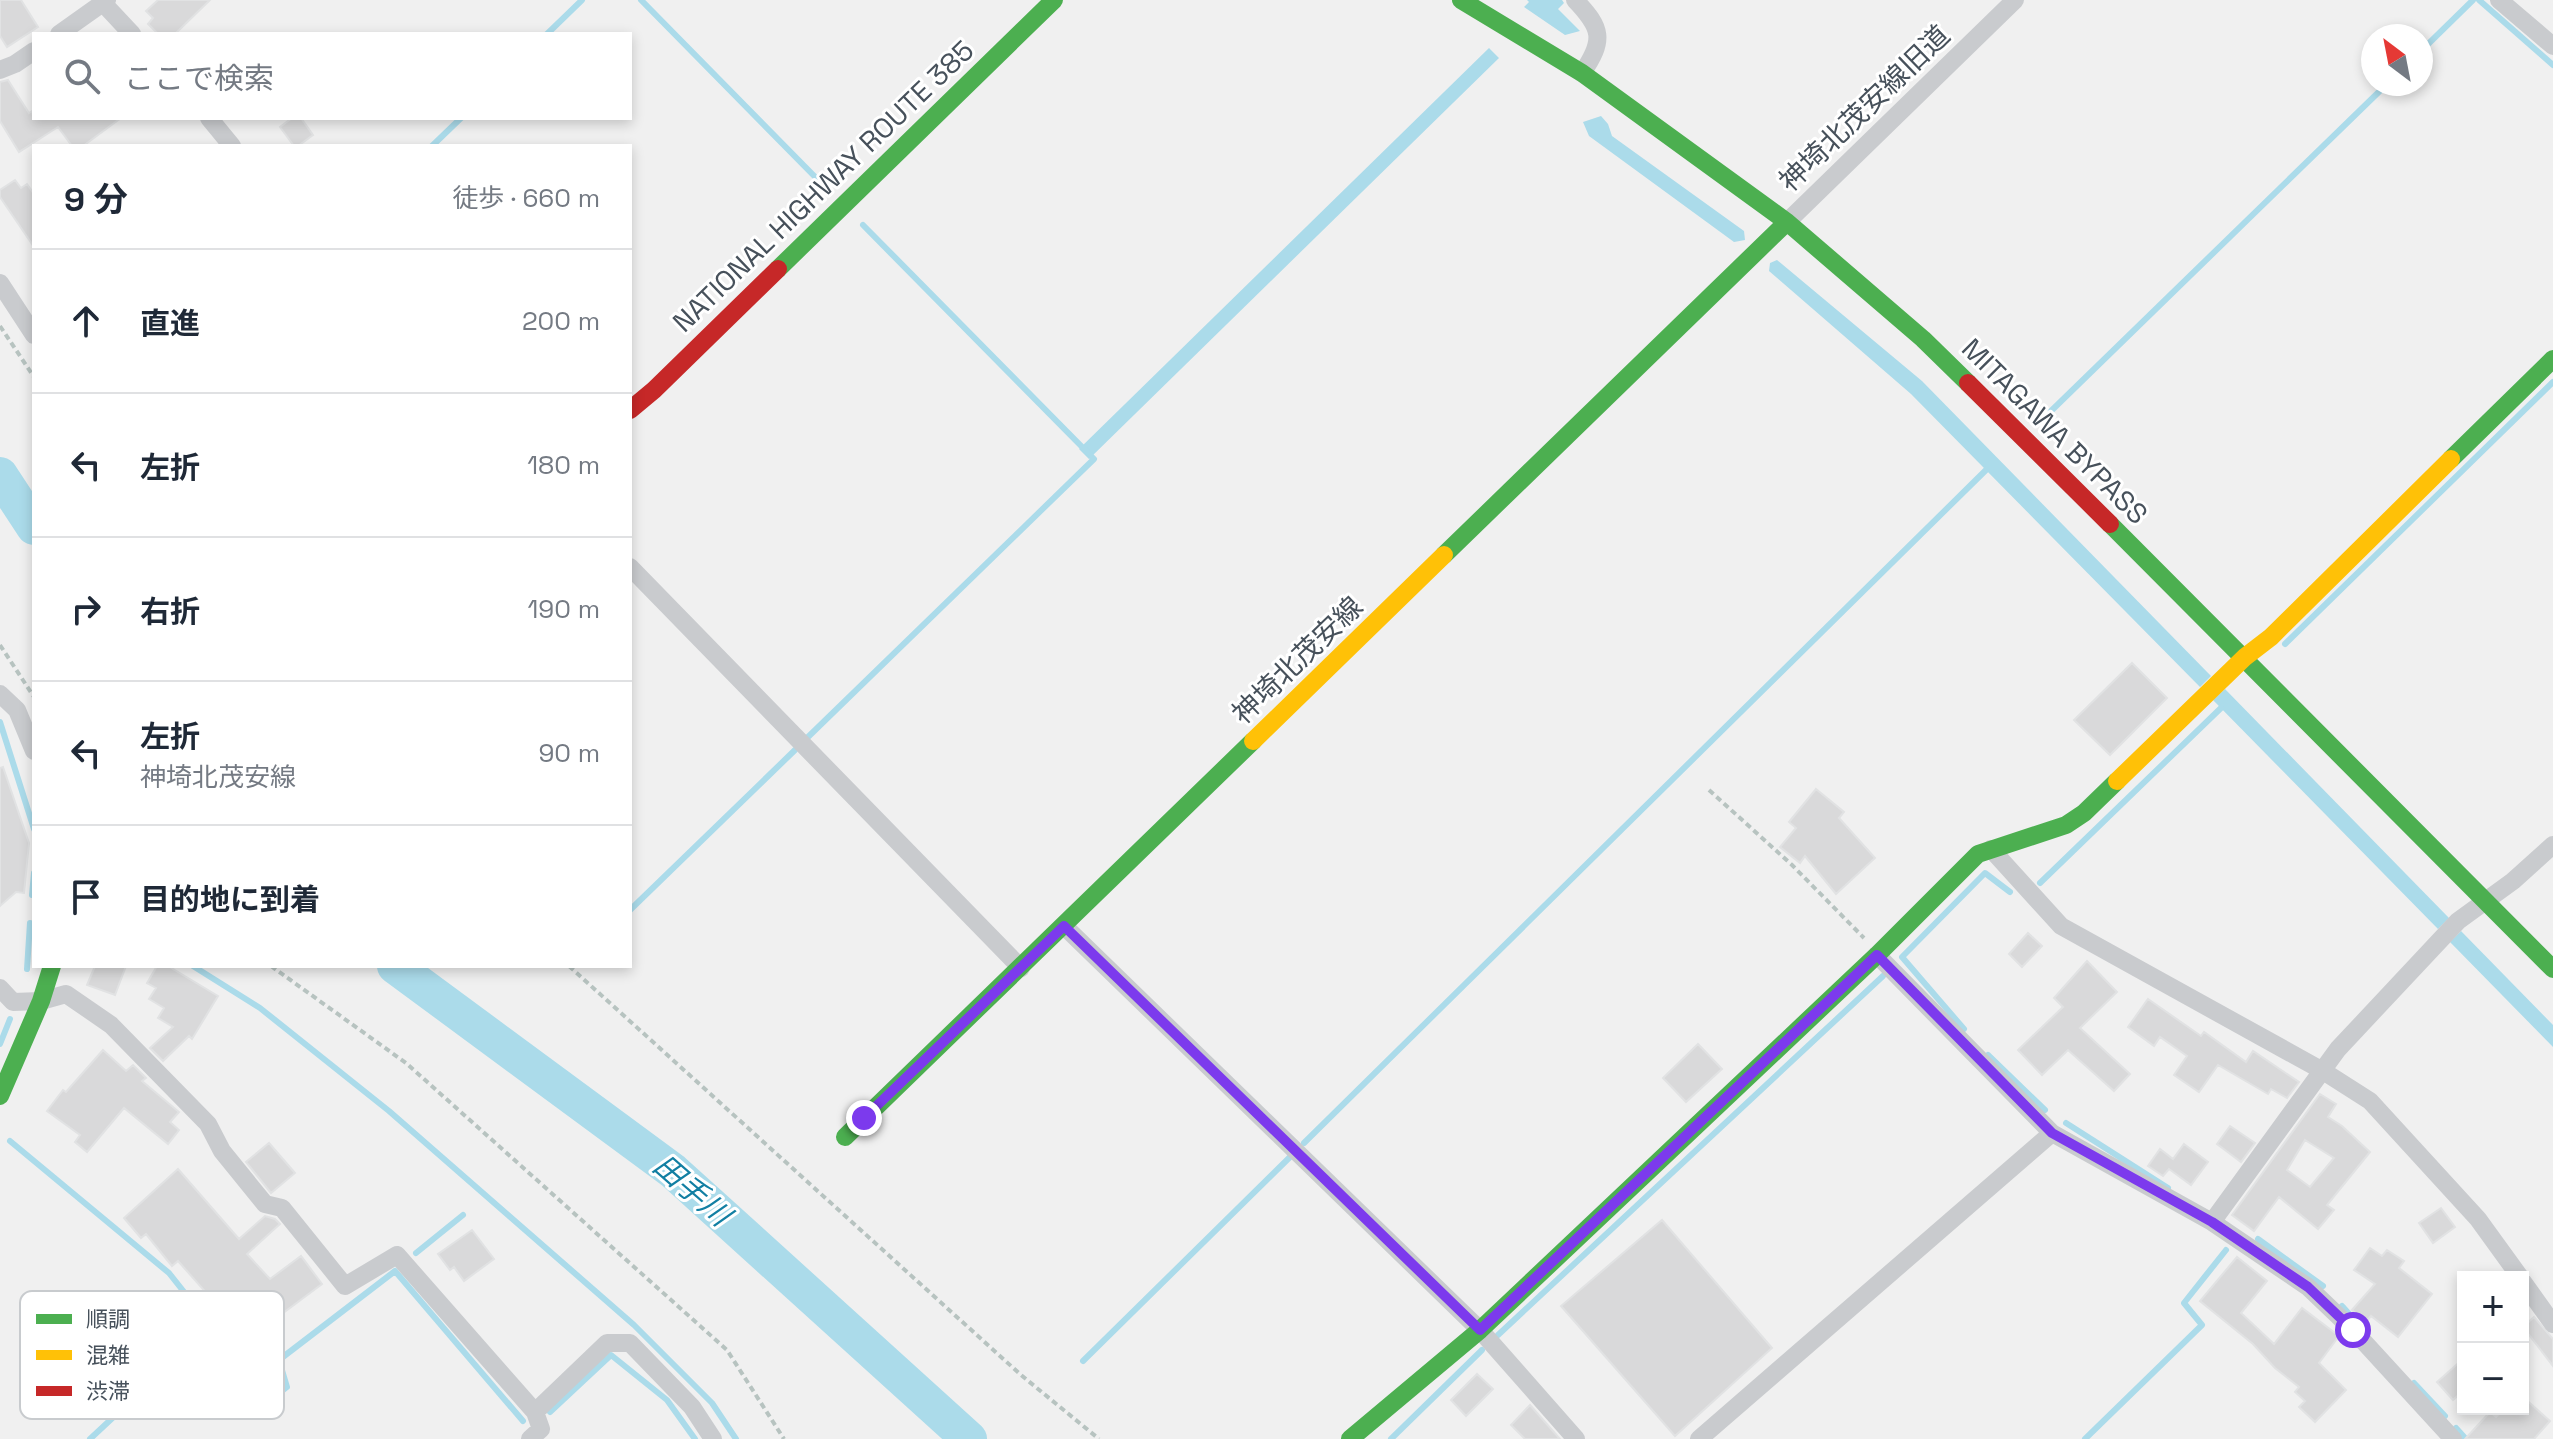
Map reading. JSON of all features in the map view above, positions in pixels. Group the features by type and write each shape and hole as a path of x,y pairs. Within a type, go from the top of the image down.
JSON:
{"main road":[{"name":"NATIONAL HIGHWAY ROUTE 385","path":"632,408 1054,0"},
{"name":"MITAGAWA BYPASS","path":"1461,0 1582,73 1787,222 1923,339 2245,657 2553,969"},
{"name":"神埼北茂安線","path":"845,1137 1787,222"},
{"path":"1350,1439 1480,1330 1877,955 1978,854 2066,825 2084,813 2245,657 2271,637 2553,359"},
{"path":"0,1096 41,1001 51,968"}],"street":[{"path":"1575,0 1596,23 1599,34 1595,55 1582,73"},
{"name":"神埼北茂安線旧道","path":"1787,222 2015,0"},
{"path":"2499,0 2553,46"},
{"path":"62,32 106,2 130,32"},
{"path":"0,70 32,52"},
{"path":"211,120 230,144"},
{"path":"0,283 32,332"},
{"path":"632,569 1021,968"},
{"path":"0,694 17,710 32,746"},
{"path":"2212,1222 2338,1049 2458,921 2513,881 2553,845"},
{"path":"1991,849 2061,926 2323,1071 2370,1101 2478,1219 2515,1271"},
{"path":"1064,926 1480,1330 1576,1439"},
{"path":"1877,955 2052,1133 2212,1222 2308,1287 2353,1330 2453,1439"},
{"path":"0,988 13,1002 41,1001 66,994 111,1025 208,1124 222,1151 265,1204 282,1208 345,1286 397,1255 535,1412 541,1429 530,1439"},
{"path":"1699,1439 2052,1133"},
{"path":"2529,1290 2553,1324"},
{"path":"535,1412 607,1343 630,1343 692,1407 713,1439"}],"path":[{"path":"0,326 32,374"},
{"path":"0,645 32,694"},
{"path":"1709,790 1792,865 1872,945 1877,955"},
{"path":"274,968 406,1063 727,1350 784,1439"},
{"path":"571,968 1021,1375 1099,1439"}],"water":[{"path":"1527,0 1562,0 1564,3 1558,9 1580,31 1565,35 1524,7 1529,2"},
{"path":"1489,48 1499,58 1089,459 1079,449"},
{"path":"1601,116 1612,136 1744,231 1745,240 1734,242 1589,136 1583,122"},
{"path":"1777,260 1922,381 2211,676 2200,687 1911,394 1769,271 1770,263"},
{"path":"2225,689 2449,918 2438,929 2213,700"},
{"path":"2461,931 2553,1025 2553,1047 2450,942"}],"building":[{"path":"0,0 21,0 38,27 7,47 0,36"},
{"path":"158,0 210,0 177,32 156,32 148,24 153,18 146,11"},
{"path":"8,80 29,113 32,111 32,120 118,120 86,144 71,144 58,127 19,152 0,121 0,82"},
{"path":"289,120 302,120 313,135 301,144 293,144 280,127"},
{"path":"15,180 21,188 27,184 32,191 32,244 0,197 0,190"},
{"path":"2132,663 2167,698 2110,755 2074,720"},
{"path":"3,767 29,843 24,893 16,892 0,906 0,768"},
{"path":"1816,789 1844,812 1839,818 1875,858 1836,894 1805,856 1800,863 1780,847 1796,828 1789,822"},
{"path":"2028,933 2042,946 2022,967 2009,954"},
{"path":"2087,961 2117,992 2080,1028 2130,1074 2114,1091 2068,1050 2042,1075 2018,1050 2063,1007 2054,998"},
{"path":"94,968 125,968 115,995 87,985"},
{"path":"156,968 171,968 218,996 192,1039 189,1036 163,1061 150,1048 173,1027 158,1018 164,1008 149,999 156,988 147,983"},
{"path":"2148,999 2201,1036 2204,1032 2246,1062 2253,1051 2299,1082 2287,1098 2271,1089 2268,1094 2218,1065 2199,1092 2174,1075 2187,1056 2160,1037 2154,1046 2128,1027"},
{"path":"1698,1044 1722,1069 1686,1102 1663,1078"},
{"path":"103,1050 126,1071 133,1065 146,1078 142,1081 179,1112 170,1122 179,1130 168,1144 124,1108 87,1152 75,1142 80,1135 47,1111 63,1090 66,1092"},
{"path":"2320,1094 2336,1104 2328,1117 2370,1152 2327,1205 2334,1210 2318,1229 2279,1197 2254,1231 2232,1215","holes":["2305,1140 2334,1158 2310,1187 2287,1170"]},
{"path":"2230,1126 2255,1143 2241,1162 2217,1144"},
{"path":"269,1143 295,1173 271,1193 246,1162"},
{"path":"2184,1144 2208,1162 2191,1185 2169,1169 2163,1176 2148,1166 2160,1149 2173,1159"},
{"path":"178,1169 239,1239 265,1216 280,1224 247,1254 270,1279 301,1256 322,1284 284,1312 284,1291 205,1291 178,1261 172,1266 146,1234 141,1238 124,1218"},
{"path":"2441,1208 2455,1227 2433,1243 2419,1223"},
{"path":"1662,1220 1772,1348 1675,1436 1561,1306"},
{"path":"472,1230 494,1259 464,1281 454,1267 450,1270 438,1254"},
{"path":"2370,1248 2382,1256 2387,1250 2404,1261 2399,1268 2432,1294 2398,1337 2371,1316 2366,1322 2352,1310 2375,1284 2354,1270"},
{"path":"2237,1257 2267,1281 2241,1313 2274,1344 2302,1308 2339,1336 2319,1363 2346,1390 2315,1422 2299,1407 2305,1401 2295,1392 2299,1387 2200,1301"},
{"path":"2534,1317 2553,1339 2553,1366 2529,1335 2529,1322"},
{"path":"2457,1364 2457,1396 2453,1400 2437,1382"},
{"path":"1477,1374 1493,1389 1466,1416 1451,1400"},
{"path":"2529,1402 2550,1421 2534,1439 2465,1439 2487,1415 2529,1415"},
{"path":"1530,1405 1560,1439 1525,1439 1511,1425"}],"waterway":[{"path":"549,32 582,0"},
{"path":"641,0 828,190"},
{"path":"2433,39 2473,0"},
{"path":"2479,0 2553,65"},
{"path":"2050,412 2375,96"},
{"path":"434,144 459,120"},
{"path":"808,737 1094,459 863,225"},
{"path":"2285,644 2553,382"},
{"path":"1304,1143 1986,470"},
{"name":"田手川","path":"0,475 32,524"},
{"path":"2040,883 2221,708"},
{"path":"0,722 32,823"},
{"path":"632,908 795,750"},
{"path":"1964,1029 1902,957 1985,873 2010,892"},
{"path":"27,969 30,923"},
{"path":"196,968 260,1008 389,1111 634,1325 712,1403 736,1439"},
{"name":"田手川","path":"398,968 673,1171 969,1439"},
{"path":"1498,1335 1883,976"},
{"path":"0,1044 10,1019"},
{"path":"1988,1055 2045,1110"},
{"path":"2066,1123 2168,1188"},
{"path":"10,1141 169,1273 183,1291"},
{"path":"1083,1361 1290,1157"},
{"path":"416,1253 463,1215"},
{"path":"2258,1239 2323,1286"},
{"path":"2085,1439 2202,1325 2184,1303 2226,1250"},
{"path":"284,1356 395,1271 523,1421"},
{"path":"2342,1306 2353,1318"},
{"path":"1391,1439 1482,1350"},
{"path":"550,1412 611,1355 667,1400 695,1439"},
{"path":"284,1377 287,1387 284,1389"},
{"path":"2414,1383 2445,1416"},
{"path":"90,1439 111,1419"},
{"path":"2456,1428 2466,1439"}],"traffic: fast":[{"path":"778,269 1054,0"},
{"path":"1461,0 1582,73 1787,222 1923,339 1968,383"},
{"path":"1444,555 1787,222"},
{"path":"2451,459 2553,359"},
{"path":"2110,524 2553,969"},
{"path":"845,1137 1253,741"},
{"path":"1350,1439 1480,1330 1877,955 1978,854 2066,825 2084,813 2117,781"},
{"path":"0,1096 41,1001 51,968"}],"traffic: slow":[{"path":"2117,781 2245,657 2271,637 2451,459"},
{"path":"1253,741 1444,555"}],"traffic: jam":[{"path":"632,408 778,269"},
{"path":"1968,383 2110,524"}],"route":[{"path":"864,1118 1064,926 1480,1330 1877,955 2052,1133 2212,1222 2308,1287 2353,1330"}]}
